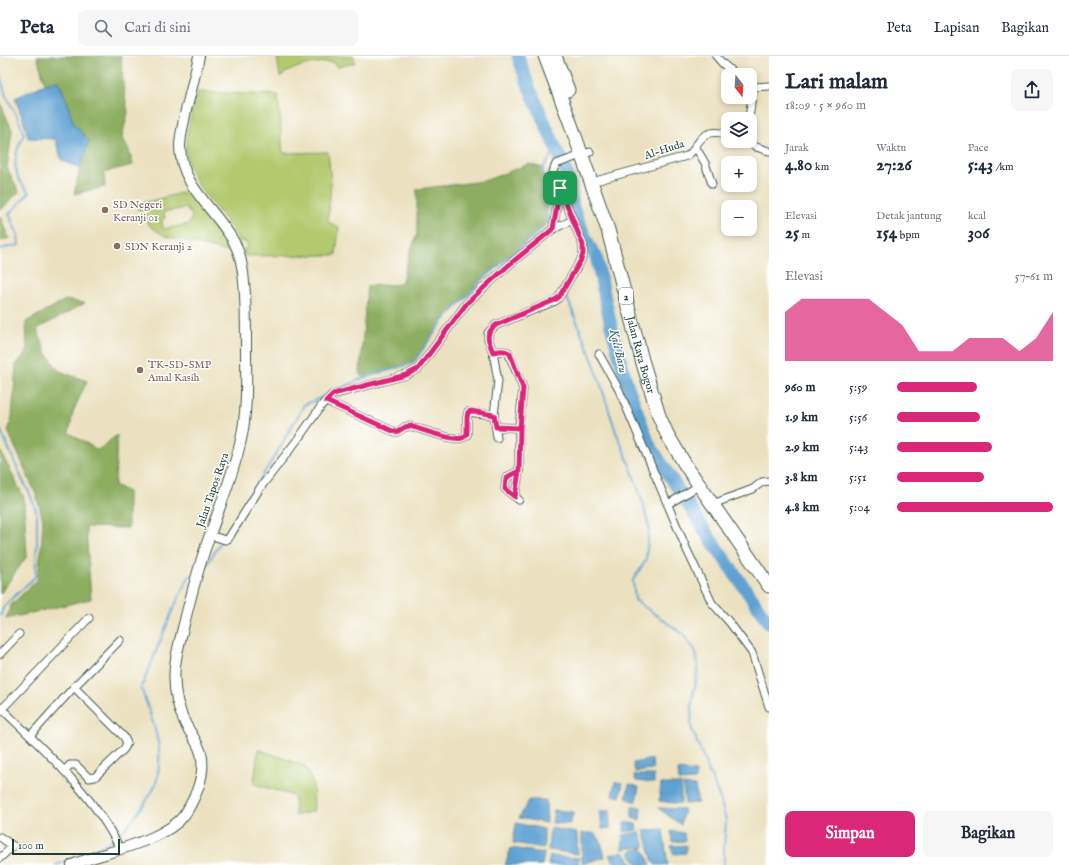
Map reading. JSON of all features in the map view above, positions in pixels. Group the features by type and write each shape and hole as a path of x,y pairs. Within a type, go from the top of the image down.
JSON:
{"highway":[{"name":"Jalan Raya Bogor","path":"553,56 581,156 608,230 642,360 659,416 667,434 699,487 769,586"},
{"name":"Jalan Raya Bogor","path":"581,156 599,180 624,257 649,359 666,414 699,487 718,502 769,574"}],"main road":[{"name":"Jalan Tapos Raya","path":"72,865 118,845 151,838 178,821 185,814 194,797 202,773 201,753 184,722 178,705 175,687 175,668 197,573 217,537 235,464 245,415 246,392 245,303 241,261 237,247 227,230 192,187 182,164 180,147 181,132 199,56"}],"street":[{"path":"716,56 728,68"},
{"path":"757,86 769,86"},
{"name":"Al-Huda","path":"599,180 687,156 692,152 701,138 709,133 721,133"},
{"path":"696,146 705,164 712,184"},
{"path":"757,147 769,151"},
{"path":"497,438 494,415 498,381 493,352 487,336 496,325 559,297 583,254 583,245 560,188 552,174 556,164 581,156"},
{"path":"553,229 560,188"},
{"path":"217,537 228,539 260,488 326,401 333,394 406,375 418,369 467,303 510,264 553,229 573,220"},
{"path":"493,352 508,352 521,382 523,394 520,428 519,471 517,498 505,489 506,479 519,471"},
{"path":"599,354 620,390 670,503 687,550 712,604 730,623 752,653 769,706"},
{"path":"326,401 395,432 410,426 448,437 459,438 462,438 467,434 468,412 471,411 494,415"},
{"path":"496,427 520,428"},
{"path":"718,502 753,489 762,482 769,481"},
{"path":"670,503 699,487"},
{"path":"89,618 1,708 64,771 93,804 118,845"},
{"path":"0,654 20,634"},
{"path":"30,736 74,687 120,640"},
{"path":"64,771 67,766 76,765 89,778 95,777 124,749 126,743 124,737 74,687"},
{"path":"0,837 13,846 0,858"}],"green space":[{"path":"37,56 121,56 123,85 128,112 122,137 128,147 133,165 104,172 105,187 74,194 80,168 89,141 73,123 67,101 59,82 45,84"},
{"path":"277,56 354,56 355,63 337,67 334,62 313,64 298,67 280,77"},
{"path":"198,92 278,95 283,153 328,152 331,182 328,222 339,227 336,255 245,256 243,250 248,247 245,241 240,242 197,183 189,165 186,138"},
{"path":"0,102 12,130 7,168 19,192 0,211"},
{"path":"529,164 543,168 548,223 482,280 443,321 413,363 363,378 360,372 367,286 401,284 409,255 417,234 417,189 484,181"},
{"path":"189,191 214,222 236,254 165,236 151,227 135,205","holes":["187,208 188,212 191,212 192,219 190,220 190,224 163,229 162,219 165,218 164,212"]},
{"path":"0,217 9,238 0,241"},
{"path":"65,300 85,303 37,329 46,352 59,371 87,381 73,412 69,433 98,450 117,435 115,485 128,492 128,528 86,527 91,599 6,619 11,605 37,580 43,520 37,497 8,431 12,417 16,365 27,351 26,322"},
{"path":"0,450 24,498 27,556 0,594"},
{"path":"258,749 305,766 313,784 314,811 295,816 294,796 254,784"}],"water":[{"path":"58,81 67,101 73,123 89,141 80,168 62,161 55,139 28,138 15,98 45,84"},
{"path":"652,759 653,770 635,772 633,763"},
{"path":"678,770 696,772 695,780 679,781"},
{"path":"634,775 654,775 654,783 636,781"},
{"path":"615,782 623,783 620,797 612,795"},
{"path":"629,784 639,787 636,802 626,798"},
{"path":"661,784 681,784 681,804 659,801"},
{"path":"683,785 695,786 698,803 685,804"},
{"path":"529,800 546,800 547,823 519,818"},
{"path":"632,807 641,807 640,820 632,818"},
{"path":"658,808 684,809 681,825"},
{"path":"554,810 574,812 570,824 552,823"},
{"path":"600,811 610,811 610,828 602,829"},
{"path":"624,822 636,824 637,830 624,832"},
{"path":"516,823 544,829 544,848 513,843"},
{"path":"550,828 577,833 578,854 548,850"},
{"path":"663,829 668,865 655,865 644,830"},
{"path":"671,831 684,833 685,841 672,842"},
{"path":"640,832 645,847 622,849 623,835"},
{"path":"582,833 593,833 600,839 605,857 582,864"},
{"path":"686,845 686,853 673,854 671,846"},
{"path":"511,848 544,853 542,865 505,865"},
{"path":"643,848 651,865 638,865 629,852"},
{"path":"624,852 633,865 616,865 609,855"},
{"path":"550,856 579,858 578,865 548,865"}],"waterway":[{"name":"Kali Baru","path":"518,56 529,87 568,176 573,208 589,246 596,256 611,326 628,387 649,444 705,531 769,623"},
{"path":"0,75 6,96 17,116 24,134 17,150 15,166 19,179 29,193 9,214 18,235 19,245 0,249"},
{"path":"335,391 363,378 413,363 443,321 482,280 548,223 543,168 555,150"},
{"name":"Kali Baru","path":"585,254 589,246"},
{"path":"565,293 594,364 616,432 630,465 643,503 649,528 646,560 633,580 635,600 683,634 696,652 698,669 692,702 691,727 719,796 726,820 724,865"},
{"path":"224,537 279,449 304,405 329,394"},
{"path":"0,429 37,513 35,577 4,606 0,616"},
{"path":"203,568 206,567 221,541"},
{"path":"56,865 91,851 118,836 138,813 154,787 157,780 159,747 153,722 141,688 174,607 189,577 192,575"}],"place":[{"name":"SD Negeri Keranji 01","path":"105,210"},
{"name":"SDN Keranji 2","path":"117,246"},
{"name":"TK-SD-SMP Amal Kasih","path":"140,370"}],"route":[{"path":"560,188 553,229 510,264 467,303 418,369 406,375 333,394 326,401 395,432 410,426 448,437 462,438 467,434 467,413 471,411 494,415 496,427 520,428 519,471 515,497 505,489 507,477 519,471 523,388 510,354 502,351 493,352 487,336 489,330 496,325 559,297 581,260 583,245 560,188"}]}
